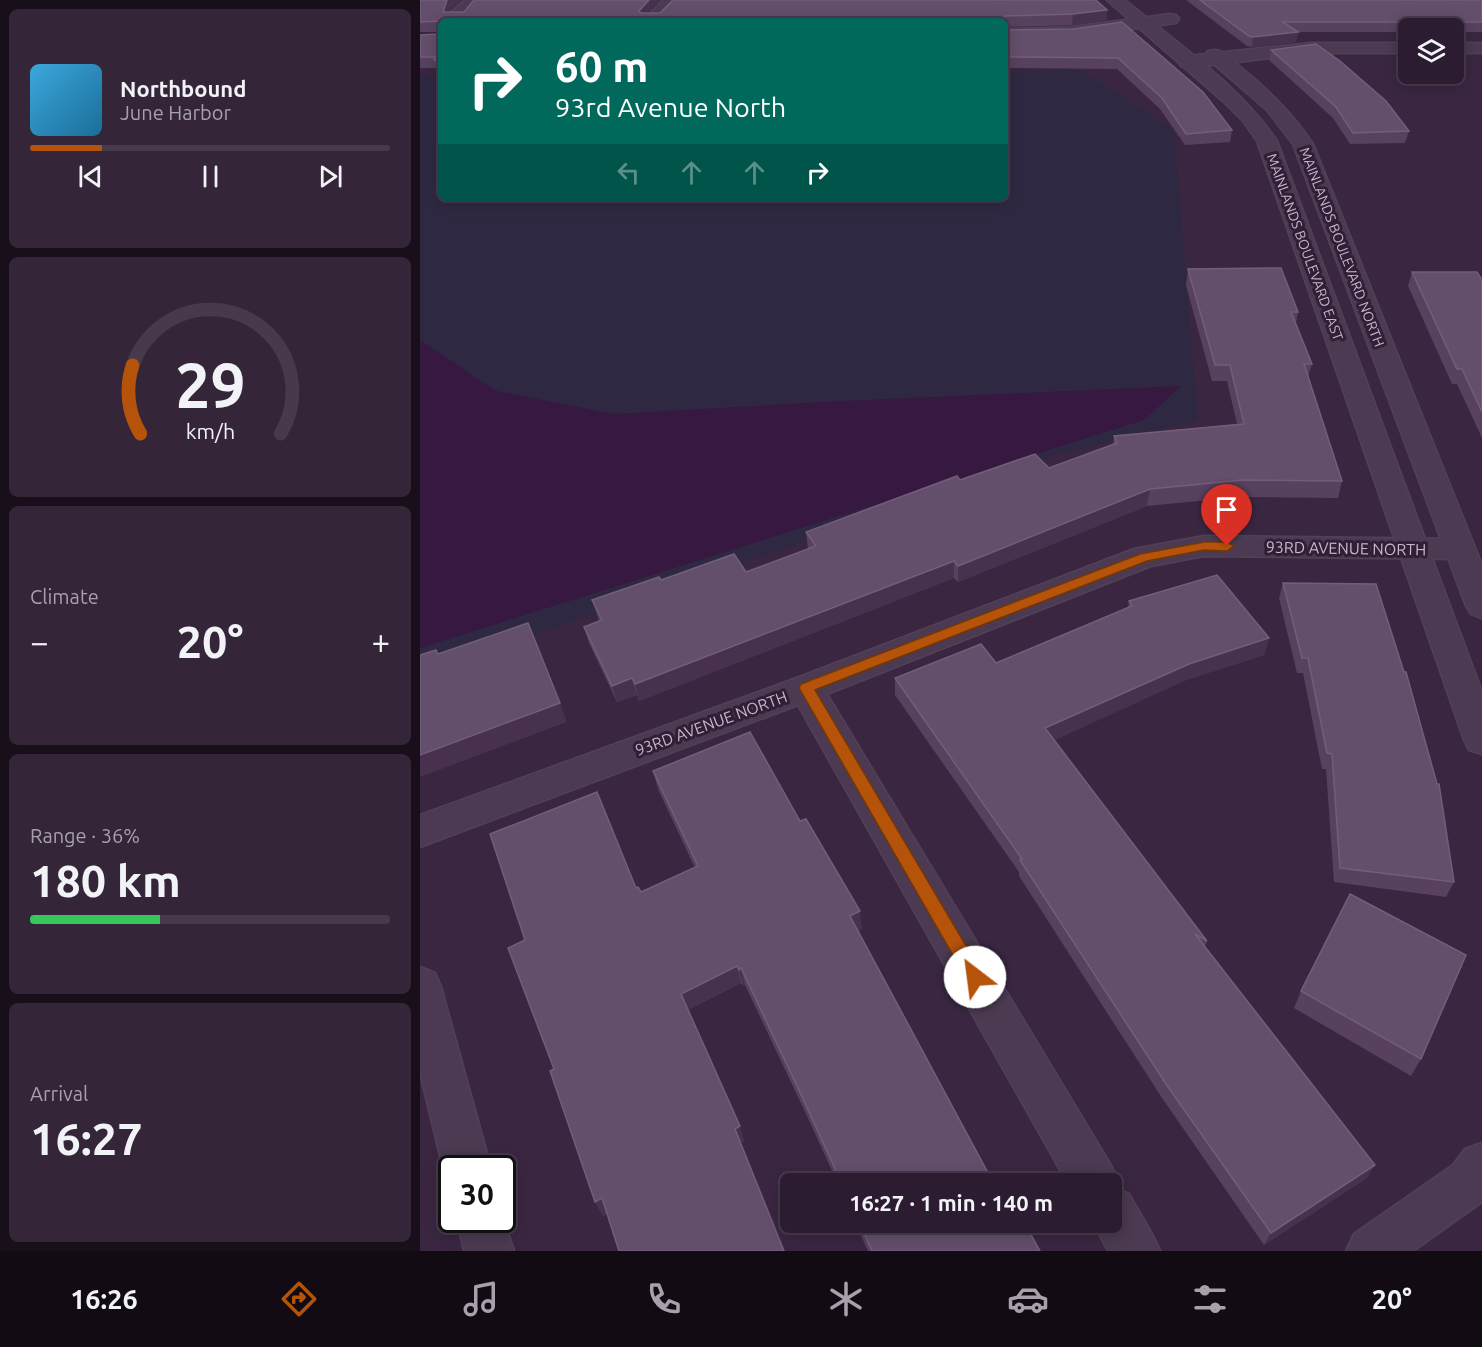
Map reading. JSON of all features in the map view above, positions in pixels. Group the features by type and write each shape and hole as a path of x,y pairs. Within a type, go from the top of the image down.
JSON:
{"street":[{"path":"457,18 475,0"},
{"path":"655,18 674,0"},
{"name":"MAINLANDS BOULEVARD EAST","path":"1115,0 1144,11 1188,62 1250,117 1267,141 1482,740"},
{"path":"1008,34 1072,32 1144,11"},
{"name":"MAINLANDS BOULEVARD NORTH","path":"1144,11 1170,19 1270,100 1289,122 1303,144 1482,606"},
{"path":"1188,62 1311,48 1398,48"},
{"path":"1464,48 1482,48"},
{"name":"93RD AVENUE NORTH","path":"420,831 806,688 1145,557 1204,546 1458,549"},
{"path":"806,688 1089,1173"},
{"path":"420,987 464,1155"},
{"path":"1371,1251 1470,1182 1482,1166"},
{"path":"1122,1228 1135,1251"},
{"path":"484,1233 489,1251"}],"shaded area":[{"path":"1081,70 1174,131 1198,420 1056,455 420,674 420,76 438,74 438,201 1008,201 1008,71"},
{"path":"420,340 496,391 613,414 1181,386 1144,420 420,648"}],"building":[{"path":"420,0 447,0 443,12 464,12 474,0 649,0 639,11 641,13 660,13 673,0 1096,0 1107,10 1073,14 1005,16 1004,18 438,18 438,21 420,22"},
{"path":"1200,0 1482,0 1482,22 1464,22 1464,18 1398,18 1398,22 1283,22 1298,32 1249,36"},
{"path":"1122,22 1203,92 1232,130 1186,134 1162,98 1118,58 1008,57 1008,30 1073,29"},
{"path":"438,34 438,60 434,60 435,57 420,57 420,35"},
{"path":"1316,44 1340,61 1386,101 1409,131 1353,133 1336,107 1271,50"},
{"path":"1281,268 1298,312 1291,312 1312,364 1304,364 1342,481 1243,480 1150,489 958,566 954,561 635,684 632,678 612,686 584,627 602,620 592,600 659,577 661,580 734,554 746,572 816,546 806,532 957,476 960,480 1035,454 1049,468 1117,443 1114,436 1244,424 1230,365 1215,365 1188,269"},
{"path":"1412,272 1477,272 1482,280 1482,412 1462,369 1457,369"},
{"path":"1217,575 1269,638 1189,664 1045,728 1207,941 1195,934 1375,1165 1271,1233 1166,1084 1020,860 1022,859 895,678 981,644 996,663 1132,606 1129,601"},
{"path":"1283,583 1376,584 1404,672 1406,672 1437,784 1439,784 1454,882 1340,868 1332,754 1327,753 1308,658 1302,658"},
{"path":"528,623 560,703 420,755 420,655 436,650 438,654"},
{"path":"750,732 800,821 806,819 860,911 850,916 988,1173 837,1173 741,968 739,970 737,966 681,994 740,1126 735,1129 784,1251 619,1251 602,1198 595,1202 550,1071 554,1069 508,948 525,940 490,834 597,792 636,888 638,887 641,892 698,866 653,771"},
{"path":"1350,894 1466,955 1421,1059 1301,991"},
{"path":"864,1233 1030,1233 1040,1251 872,1251"}],"route":[{"path":"975,977 806,688 1145,557 1204,546 1227,546"}]}
